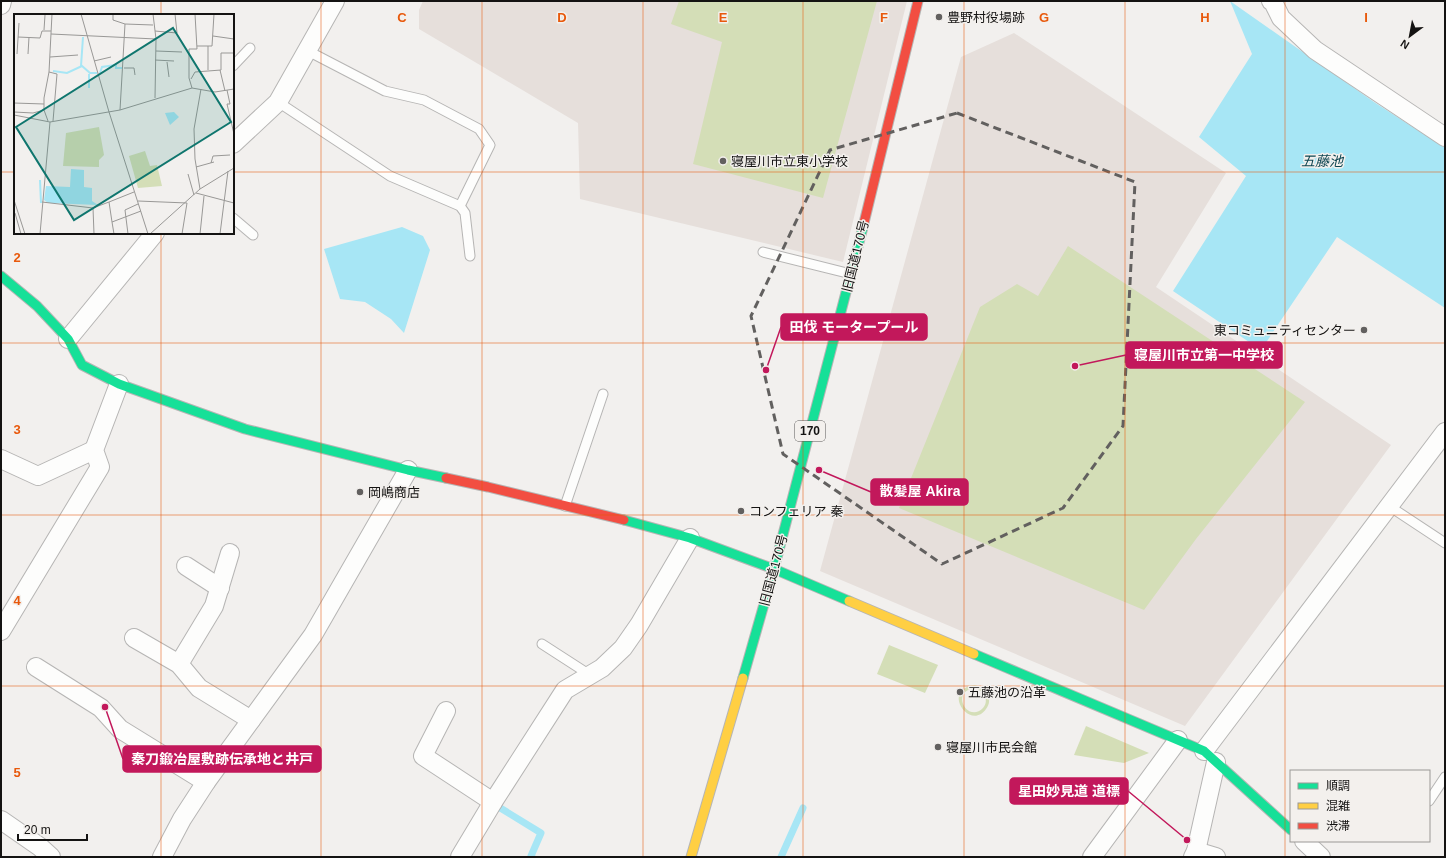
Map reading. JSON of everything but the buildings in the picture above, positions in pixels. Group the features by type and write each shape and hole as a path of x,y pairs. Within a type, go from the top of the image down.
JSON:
{"main road":[{"name":"旧国道170号","path":"691,857 774,569 851,274 918,1"},
{"path":"1,276 37,306 68,339 82,365 119,384 245,429 408,470 488,487 690,538 774,569 1178,740 1210,756 1290,829"}],"street":[{"path":"1,5 2,1"},
{"path":"235,138 278,102 335,1"},
{"path":"1272,1 1280,18 1315,50 1445,137"},
{"path":"68,339 154,234"},
{"path":"1,630 100,467 94,450 119,384"},
{"path":"1216,857 1194,854 1210,756 1389,506 1445,432"},
{"path":"1,459 38,476 94,450"},
{"path":"162,857 182,819 206,782 313,636 408,470"},
{"path":"460,857 565,690 602,668 623,648 639,625 690,538"},
{"path":"179,664 214,606 230,554"},
{"path":"186,566 220,588"},
{"path":"134,638 179,664 199,688 251,720"},
{"path":"36,667 101,708 120,729 206,782"},
{"path":"446,710 423,756 494,802"},
{"path":"1092,857 1178,740"},
{"path":"1,820 40,847 51,857"},
{"path":"1305,842 1321,857"}],"lane":[{"path":"234,65 250,48"},
{"path":"308,51 385,91 424,100 479,129 490,145 460,206"},
{"path":"278,102 390,176 460,206 465,213 470,256"},
{"path":"234,219 253,235"},
{"path":"763,252 851,274"},
{"path":"565,506 603,394"},
{"path":"1389,506 1445,543"},
{"path":"542,644 590,675"},
{"path":"1430,800 1445,777"}],"highlighted area":[{"path":"957,113 1135,182 1123,426 1063,508 942,564 783,454 751,316 830,150"}],"shaded area":[{"name":"寝屋川市立東小学校","path":"423,1 907,1 843,262 580,199 578,123 419,29 419,10"},
{"path":"1014,33 1226,173 1156,287 1391,445 1185,726 820,571 961,57"}],"green space":[{"path":"679,1 877,1 823,198 693,164 722,42 671,24"},
{"path":"1068,246 1305,402 1196,539 1144,610 899,508 980,307 1017,284 1038,296"},
{"path":"889,645 938,665 925,693 877,674"},
{"path":"975,685 988,695 988,705 979,715 973,716 966,713 961,707 959,700 960,694 965,688","holes":["975,688 985,696 986,702 983,708 977,712 972,712 964,705 962,700 963,695 967,690"]},
{"path":"1086,726 1149,753 1124,763 1074,755"}],"water":[{"name":"五藤池","path":"1230,1 1374,102 1445,148 1445,308 1337,237 1261,350 1173,291 1246,176 1199,137 1252,54"},
{"path":"402,227 423,236 430,250 404,333 391,319 365,302 340,299 324,249"}],"waterway":[{"path":"497,806 541,833 531,856 532,857"},
{"path":"781,857 803,808"}],"traffic: fast":[{"path":"743,678 774,569 863,227"},
{"path":"1,276 37,306 68,339 82,365 119,384 245,429 408,470 446,478"},
{"path":"624,520 690,538 774,569 849,601"},
{"path":"974,654 1204,751 1290,829"}],"traffic: slow":[{"path":"849,601 974,654"},
{"path":"691,857 743,678"}],"traffic: jam":[{"path":"863,227 918,1"},
{"path":"446,478 624,520"}],"place":[{"name":"豊野村役場跡","path":"939,17"},
{"name":"寝屋川市立東小学校","path":"723,161"},
{"name":"東コミュニティセンター","path":"1364,330"},
{"name":"寝屋川市立第一中学校","path":"1075,366"},
{"name":"田伐 モータープール","path":"766,370"},
{"name":"散髪屋 Akira","path":"819,470"},
{"name":"岡嶋商店","path":"360,492"},
{"name":"コンフェリア 秦","path":"741,511"},
{"name":"五藤池の沿革","path":"960,692"},
{"name":"秦刀鍛冶屋敷跡伝承地と井戸","path":"105,707"},
{"name":"寝屋川市民会館","path":"938,747"},
{"name":"星田妙見道 道標","path":"1187,840"}]}
